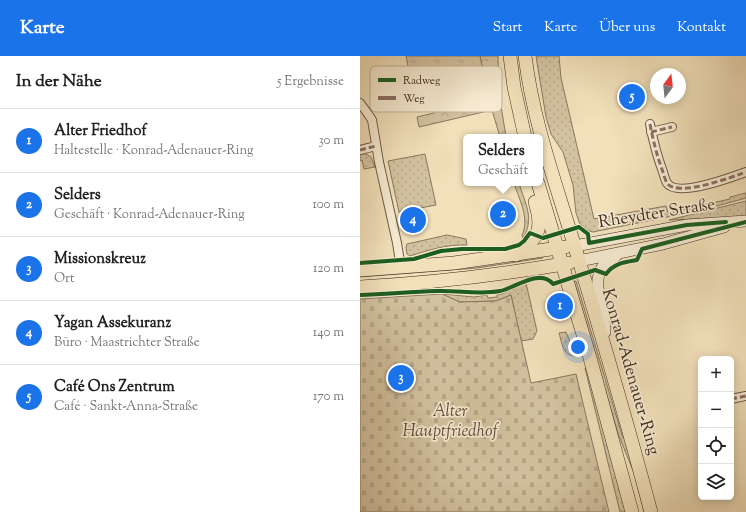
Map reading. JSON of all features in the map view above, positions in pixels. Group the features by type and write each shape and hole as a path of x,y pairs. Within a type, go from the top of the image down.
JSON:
{"main road":[{"path":"510,56 519,134"},
{"name":"Konrad-Adenauer-Ring","path":"525,56 535,115 540,134"},
{"path":"514,87 524,134"},
{"name":"Konrad-Adenauer-Ring","path":"543,143 630,433 650,512"},
{"path":"515,256 530,243 536,235 539,225 539,214 530,186"},
{"name":"Konrad-Adenauer-Ring","path":"539,186 610,426 632,512"},
{"name":"Rheydter Straße","path":"360,270 401,268 515,256 687,225 746,221"},
{"name":"Rheydter Straße","path":"360,287 472,277 562,264 663,244 746,221"},
{"path":"604,347 605,328 598,294 598,277 607,262 623,253"}],"street":[{"path":"360,103 372,120 401,268"},
{"path":"672,126 650,128 667,183 672,188 680,189 706,184 746,172"},
{"path":"360,150 376,146"},
{"path":"734,398 746,396"}],"green space":[{"path":"406,56 480,56 482,66 408,66"},
{"path":"480,56 498,56 498,66 482,66"},
{"path":"536,56 559,56 561,78 594,219 666,206 668,213 703,206 746,193 746,198 706,209 593,232 589,231 580,224 576,213 573,185 563,152 551,134 546,117"},
{"path":"483,112 419,127 417,117 434,113"},
{"path":"493,112 502,112 506,134 499,134"},
{"path":"360,154 366,154 371,157 375,167 364,169 362,160 360,161"},
{"path":"425,154 436,205 399,212 388,161"},
{"path":"515,186 520,186 529,217 527,231 523,238 522,235 525,222 521,202"},
{"path":"746,201 746,217 669,220"},
{"path":"447,235 466,239 467,245 445,246 410,256 407,254 407,244"},
{"path":"542,256 543,258 477,268 360,277 360,275"},
{"path":"576,281 622,435 627,443 647,512 644,512 634,473 619,436 573,282"},
{"path":"526,283 537,331 533,339 521,341 511,295 496,301 460,302 442,294 474,297 487,295 488,298 497,297 497,295"},
{"name":"Alter Hauptfriedhof","path":"442,294 460,302 496,301 511,295 531,383 576,374 609,512 360,512 360,299"},
{"path":"566,332 576,356 568,354 562,345 559,333"},
{"path":"585,368 587,369 627,512 620,512"}],"marked path":[{"path":"650,124 655,148 665,179 667,183 673,187 682,188 705,185 746,172"},
{"path":"651,132 672,127"},
{"path":"360,150 376,146"},
{"path":"734,398 746,396"}],"cycle path":[{"path":"360,263 414,259 441,251 462,249 505,249 519,245 530,233 543,238 579,227 588,234 589,243 687,225 726,222"},
{"path":"360,295 436,291 492,292 500,291 534,278 548,280 553,284 595,270 606,274 616,265 637,260 642,249 746,222"}],"place":[{"name":"Café Ons Zentrum","path":"632,97"},
{"name":"Selders","path":"503,214"},
{"name":"Yagan Assekuranz","path":"413,220"},
{"name":"Alter Friedhof","path":"560,306"},
{"name":"Missionskreuz","path":"401,378"}]}
